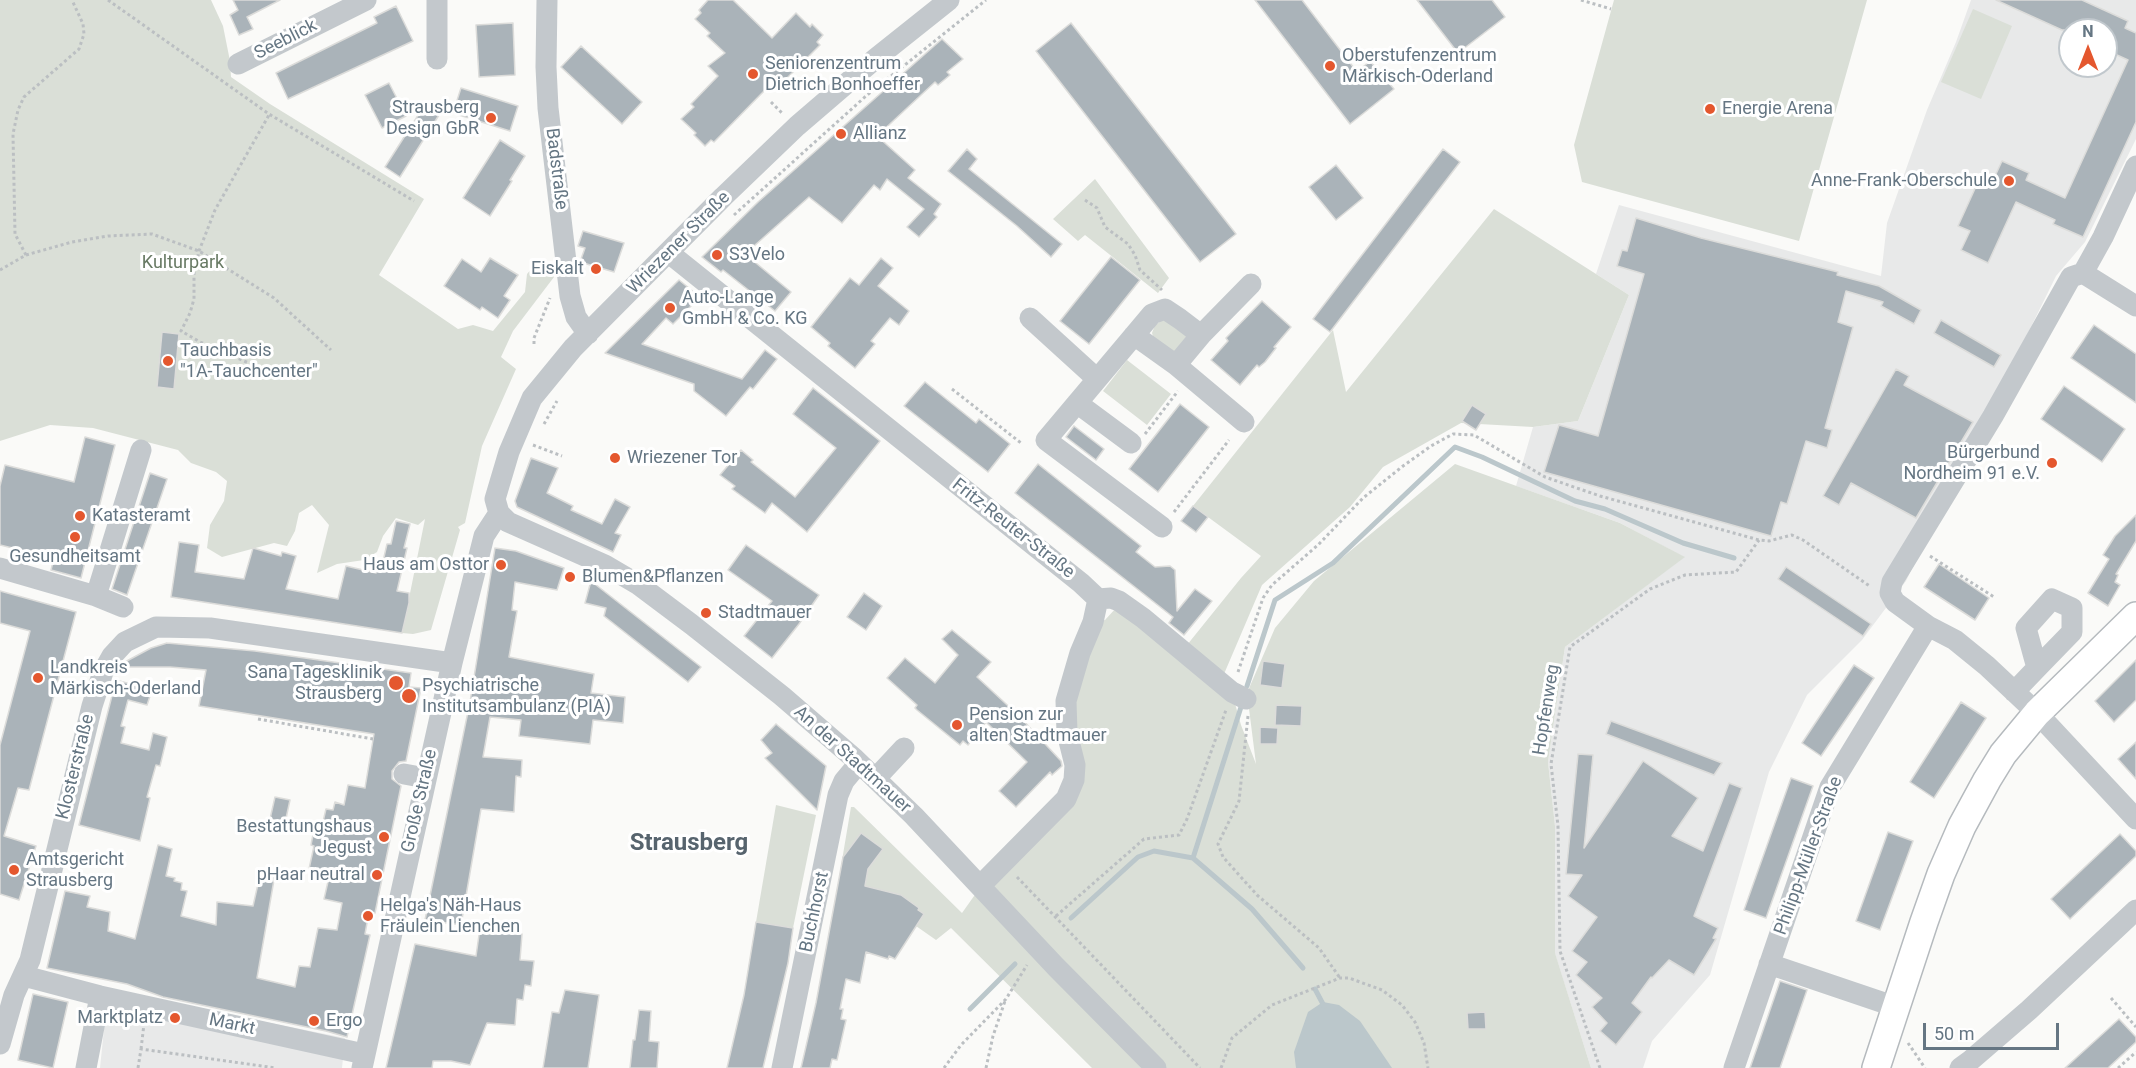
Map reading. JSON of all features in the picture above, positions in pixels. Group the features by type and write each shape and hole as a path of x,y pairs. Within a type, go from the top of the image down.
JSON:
{"main road":[{"path":"1876,1068 1923,922 1962,826 2004,754 2037,713 2136,615"}],"street":[{"name":"Seeblick","path":"238,64 366,0"},
{"path":"437,0 437,59"},
{"name":"Badstraße","path":"546,0 548,108 570,296 576,317 588,334"},
{"name":"Wriezener Straße","path":"499,513 495,499 509,452 532,398 548,377 588,334 797,126 875,59 949,0"},
{"path":"2136,166 2103,237 2083,273 2071,277 1993,416 1892,582 1890,593 1895,602 1928,626 1955,640 2037,713 2136,819"},
{"name":"Fritz-Reuter-Straße","path":"669,253 1098,599"},
{"path":"2083,273 2136,306"},
{"path":"1176,365 1201,335 1251,284"},
{"path":"1162,527 1046,440 1152,314 1165,309 1201,335"},
{"path":"1030,318 1097,379"},
{"path":"1134,335 1176,365 1244,422"},
{"path":"1077,403 1131,443"},
{"path":"96,596 141,450"},
{"name":"Große Straße","path":"363,1061 452,663 484,536 499,513"},
{"name":"An der Stadtmauer","path":"499,513 508,522 605,565 639,585 782,696 876,778 1156,1068"},
{"path":"0,568 96,596 123,607"},
{"path":"980,886 1066,800 1074,780 1074,758 1067,734 1066,701 1076,664 1093,622 1098,599 1111,598 1119,601 1240,696"},
{"name":"Philipp-Müller-Straße","path":"1734,1068 1830,787 1928,626"},
{"name":"Klosterstraße","path":"0,1044 14,994 30,960 92,706 103,672 112,656 125,642 156,627 210,628 452,663"},
{"path":"2014,692 2037,668"},
{"path":"876,778 904,748"},
{"name":"Buchhorst","path":"782,1068 838,795 844,781 859,763"},
{"path":"403,778 425,782"},
{"path":"1960,1068 2029,1010 2136,910"},
{"path":"1770,964 1892,1019"},
{"name":"Markt","path":"24,976 363,1061"},
{"path":"86,1068 100,996"}],"path":[{"path":"26,255 15,234 13,134 18,110 24,97 79,49 84,34 83,24 72,0"},
{"path":"108,0 269,114 414,201"},
{"path":"728,219 737,214 866,96 986,0"},
{"path":"1581,0 1611,9"},
{"path":"258,367 200,342 181,331 190,314 194,299 194,273 199,251 215,210 269,114"},
{"path":"1086,200 1097,208 1105,227 1128,244 1136,255 1140,270 1162,290 1165,309"},
{"path":"0,270 26,255 72,242 108,236 152,234 199,251 274,298 331,350"},
{"path":"534,344 534,338 552,294"},
{"path":"952,389 1022,443"},
{"path":"1056,916 1144,839 1179,835 1188,819 1240,696 1248,638 1263,598 1272,585 1318,545 1363,498 1431,446 1454,434 1474,435 1545,477 1600,496 1759,540 1792,535 1803,540 1882,597 1890,593"},
{"path":"1162,527 1229,440"},
{"path":"536,447 562,456"},
{"name":"Hopfenweg","path":"1600,1068 1560,951 1558,826 1551,765 1570,648 1650,589 1685,575 1736,572 1759,540"},
{"path":"1914,546 1994,597"},
{"path":"1240,696 1248,711 1242,784 1239,801 1218,844 1223,856 1257,895 1319,948 1340,978"},
{"path":"258,719 294,723 373,739"},
{"path":"997,868 1020,878 1200,1068"},
{"path":"986,1068 993,1036 1006,999 1024,969"},
{"path":"1221,1068 1232,1038 1272,1005 1340,978 1349,978 1382,990 1402,1005 1415,1022 1424,1043 1428,1068"},
{"path":"2111,998 2136,1027"},
{"path":"944,1068 961,1045 1006,999"},
{"path":"138,1068 147,1006"},
{"path":"1892,1019 1925,1068"},
{"path":"141,1049 276,1068"},
{"path":"2118,1068 2136,1052"}],"shaded area":[{"path":"1971,0 2136,0 2136,139 2085,242 2056,276 1906,581 1862,640 1807,695 1769,772 1710,975 1652,1041 1643,1068 1591,1068 1555,954 1555,826 1548,762 1565,647 1684,557 1620,523 1516,486 1533,427 1578,421 1629,295 1596,274 1619,205 1881,276 1887,223 1927,110"},
{"name":"Marktplatz","path":"108,990 345,1038 342,1068 100,1068"},
{"path":"1323,1002 1339,1005 1360,1021 1392,1068 1296,1068 1294,1052 1308,1012"}],"green space":[{"name":"Kulturpark","path":"0,0 211,0 223,26 231,77 270,104 424,199 379,275 458,329 473,325 493,331 525,292 527,274 539,260 554,277 513,331 501,357 516,369 482,446 465,523 458,527 460,530 431,630 413,634 402,633 425,519 418,525 396,518 383,536 377,552 364,560 337,564 317,573 329,525 312,505 299,513 295,531 287,546 274,543 222,557 207,548 210,525 224,501 227,481 216,472 191,463 178,450 93,428 50,425 0,441"},
{"name":"Energie Arena","path":"1614,0 1867,0 1799,241 1582,182 1574,145"},
{"path":"1973,9 2012,26 1981,99 1941,82"},
{"path":"1095,179 1169,278 1158,293 1085,235 1078,241 1053,219"},
{"path":"1494,209 1629,295 1578,421 1533,427 1461,423 1383,467 1350,507 1262,585 1224,674 1187,645 1261,556 1193,506 1333,330 1346,392"},
{"path":"1164,319 1187,336 1174,352 1154,340 1152,333 1155,325"},
{"path":"1127,360 1171,394 1147,425 1103,391"},
{"path":"1455,464 1620,523 1685,557 1565,647 1548,762 1555,826 1555,953 1591,1068 1092,1068 951,928 936,940 916,926 862,901 836,896 851,807 854,807 962,913 979,889 1066,799 1067,733 1093,622 1105,620 1116,608 1234,700 1256,764 1247,693 1275,628 1314,581"},
{"path":"776,805 816,815 793,928 756,922"}],"building":[{"path":"233,0 280,0 247,17 253,29 239,35 230,15 238,10"},
{"name":"Seniorenzentrum Dietrich Bonhoeffer","path":"708,0 733,0 772,38 796,13 810,27 812,24 823,35 817,42 820,45 778,87 776,85 769,91 767,88 714,142 711,140 705,146 694,135 696,133 681,119 694,107 691,104 718,76 708,66 725,53 707,36 710,33 695,19"},
{"name":"Oberstufenzentrum Märkisch-Oderland","path":"1255,0 1302,0 1357,72 1370,61 1394,89 1350,124"},
{"path":"1417,0 1492,0 1505,17 1458,53"},
{"path":"1996,0 2082,0 2128,21 2125,28 2136,33 2136,122 2083,237 2053,224 2055,220 2016,202 1988,263 1961,250 1970,231 1958,226 1978,182 1990,187 2002,161 2029,173 2026,180 2065,198 2128,60 2118,55 2118,18 2058,18 2058,28"},
{"path":"396,6 413,41 288,99 276,73 377,23 374,17"},
{"path":"513,23 515,75 479,77 476,25"},
{"path":"1071,23 1236,234 1200,262 1036,51"},
{"path":"942,39 963,59 947,72 950,75 938,85 935,82 877,136 915,170 908,178 941,204 934,214 937,217 919,237 907,227 924,209 887,179 880,190 874,185 842,223 809,197 745,254 791,292 775,311 723,270 721,272 702,257 758,202"},
{"path":"581,46 642,102 622,124 561,67"},
{"path":"389,83 406,116 382,128 365,95"},
{"path":"461,88 518,106 510,131 453,113"},
{"path":"424,106 439,115 400,177 385,167"},
{"path":"500,140 525,156 490,216 463,198"},
{"path":"967,149 977,159 969,169 1062,244 1051,257 1017,226 948,171"},
{"path":"1443,149 1460,162 1330,332 1313,319"},
{"path":"1336,165 1363,198 1336,220 1309,187"},
{"path":"1636,218 1701,238 1838,272 1837,275 1879,286 1921,310 1914,324 1881,306 1883,302 1846,291 1838,322 1853,327 1825,428 1832,430 1827,448 1806,441 1787,504 1781,502 1771,536 1544,472 1559,425 1598,436 1644,274 1617,266 1622,250 1627,251"},
{"path":"583,231 624,243 614,272 580,262 585,248 578,246"},
{"path":"1111,257 1140,280 1089,344 1060,321"},
{"path":"490,258 518,275 504,296 510,300 498,318 482,307 480,310 444,286 462,259 481,272"},
{"path":"881,258 893,268 878,286 909,311 899,325 890,318 871,341 875,344 855,368 828,346 830,343 811,327 850,278 859,285"},
{"path":"679,280 700,297 673,324 666,318 642,344 742,379 765,350 777,359 753,389 750,387 726,416 694,391 694,384 605,353"},
{"path":"1262,301 1291,327 1265,362 1259,367 1257,365 1240,385 1211,360 1228,341 1226,338"},
{"path":"1941,320 2001,355 1994,367 1934,333"},
{"path":"2094,325 2136,354 2136,403 2071,358"},
{"name":"Tauchbasis \"1A-Tauchcenter\"","path":"162,332 179,334 174,389 157,387"},
{"path":"1896,369 1909,376 1904,385 1973,422 1916,518 1851,483 1839,505 1823,496"},
{"path":"925,382 976,423 979,419 1010,444 988,472 904,406"},
{"path":"2064,386 2125,429 2102,462 2041,419"},
{"path":"813,388 880,441 807,532 772,503 765,513 732,489 735,486 720,475 741,450 753,460 751,462 795,497 836,448 793,414"},
{"path":"1180,404 1209,427 1158,492 1129,469"},
{"path":"1472,405 1486,414 1476,430 1462,421"},
{"path":"1074,426 1104,449 1096,460 1066,437"},
{"path":"85,437 115,445 81,578 51,570 54,558 0,545 0,486 5,465 74,482"},
{"path":"531,458 558,468 547,493 573,506 571,510 602,524 615,499 630,507 615,533 621,535 613,552 517,507 515,501"},
{"path":"1038,464 1141,546 1136,552 1155,567 1170,566 1175,570 1177,611 1195,589 1212,601 1184,635 1169,623 1173,617 1015,493"},
{"path":"150,473 167,479 127,595 112,589"},
{"path":"1193,506 1208,517 1196,532 1181,521"},
{"path":"2136,515 2136,541 2116,574 2118,575 2115,582 2120,585 2108,606 2088,593 2109,559 2103,555 2115,536"},
{"path":"396,521 410,524 397,591 409,593 402,633 171,597 179,542 199,545 195,572 244,579 253,548 281,556 282,552 296,556 286,589 338,599 346,566 376,573 376,569 381,570 387,544 391,544"},
{"path":"746,545 819,595 772,658 744,636 772,601 728,570"},
{"path":"495,548 516,551 564,568 557,590 515,582 512,610 517,611 509,657 594,674 591,693 625,697 623,723 593,720 590,744 519,736 521,720 490,717 483,757 522,760 521,777 516,776 514,812 481,809 461,925 425,920 470,702"},
{"path":"1939,564 1989,598 1975,620 1924,587"},
{"path":"1786,567 1871,624 1863,636 1778,579"},
{"path":"591,581 701,667 688,682 604,616 606,608 585,603"},
{"name":"Landkreis Märkisch-Oderland","path":"0,591 76,612 29,790 18,788 4,836 36,846 19,900 0,894 0,745 30,631 0,623"},
{"path":"864,593 882,606 866,630 847,617"},
{"path":"952,630 991,662 977,677 1019,716 1061,761 1062,766 1052,775 1050,772 1016,807 999,791 1027,762 986,722 968,745 963,741 960,745 917,710 915,708 917,705 887,678 905,658 935,683 958,655 942,639"},
{"path":"167,643 255,651 411,673 409,687 421,688 406,761 399,762 392,771 392,779 401,786 375,913 369,912 365,934 370,935 347,1037 163,997 127,984 47,968 65,891 90,896 87,907 110,912 108,931 135,939 158,845 172,849 166,876 182,883 181,890 187,891 181,916 216,925 217,902 253,906 261,871 275,874 257,978 295,987 299,966 310,967 318,928 337,930 342,903 324,899 330,873 309,869 314,846 311,845 315,824 322,826 326,809 333,810 335,802 344,805 348,785 365,788 374,734 199,706 206,670 120,667 123,663 151,648"},
{"path":"2136,660 2136,700 2114,722 2095,701"},
{"path":"1263,661 1285,664 1282,688 1260,685"},
{"path":"1854,665 1874,678 1821,756 1802,743"},
{"path":"116,680 152,690 147,705 128,700 121,726 125,727 121,743 149,750 153,733 167,737 160,766 156,765 147,797 150,798 140,841 79,825"},
{"path":"1961,702 1986,718 1934,798 1910,782"},
{"path":"1276,705 1302,706 1301,726 1275,725"},
{"path":"1611,721 1722,763 1714,775 1606,734"},
{"path":"776,724 826,766 817,810 765,758 772,753 761,740"},
{"path":"1260,727 1278,728 1277,744 1260,744"},
{"path":"2136,742 2136,779 2118,759"},
{"path":"1578,754 1593,755 1584,848 1643,761 1698,798 1672,836 1703,851 1729,783 1742,788 1694,916 1718,928 1713,938 1716,939 1694,975 1669,960 1651,977 1632,1003 1642,1012 1616,1045 1600,1031 1607,1023 1592,1007 1602,998 1576,975 1587,962 1572,951 1597,917 1568,896 1582,875 1566,874"},
{"path":"1791,778 1813,786 1766,918 1744,910"},
{"path":"275,797 290,800 285,823 270,819"},
{"path":"1888,832 1913,841 1880,930 1856,921"},
{"path":"861,833 883,849 868,869 865,886 901,895 924,914 895,959 866,952 860,983 846,979 840,1009 843,1009 841,1019 846,1020 837,1060 832,1059 830,1068 801,1068 816,1003 843,857"},
{"path":"2120,834 2136,851 2136,856 2070,919 2051,899"},
{"path":"756,922 793,928 788,963 763,1068 727,1068 744,995"},
{"path":"480,928 522,934 520,960 534,961 531,986 525,985 523,1000 517,999 515,1025 487,1023 470,1065 451,1061 433,1061 432,1068 386,1068 415,944 476,956"},
{"path":"1780,981 1807,990 1780,1068 1750,1068"},
{"path":"565,990 599,995 588,1068 543,1068 552,1012 559,1013"},
{"path":"33,994 68,1002 53,1068 18,1060"},
{"path":"639,1010 651,1011 649,1041 659,1042 657,1068 630,1068"},
{"path":"1485,1012 1486,1029 1468,1029 1467,1013"},
{"path":"2119,1019 2136,1037 2136,1042 2108,1068 2065,1068"}],"waterway":[{"path":"1247,686 1275,600 1333,563 1455,447 1482,457 1575,501 1605,509 1683,543 1734,558"},
{"path":"1241,707 1193,858 1252,909 1303,968"},
{"path":"1071,918 1138,857 1154,851 1193,858"},
{"path":"970,1009 1015,964"},
{"path":"1315,989 1324,1006"}],"place":[{"name":"Oberstufenzentrum Märkisch-Oderland","path":"1330,66"},
{"name":"Seniorenzentrum Dietrich Bonhoeffer","path":"753,74"},
{"name":"Energie Arena","path":"1710,109"},
{"name":"Strausberg Design GbR","path":"491,118"},
{"name":"Allianz","path":"841,134"},
{"name":"Anne-Frank-Oberschule","path":"2009,181"},
{"name":"S3Velo","path":"717,255"},
{"name":"Eiskalt","path":"596,269"},
{"name":"Auto-Lange GmbH & Co. KG","path":"670,308"},
{"name":"Tauchbasis \"1A-Tauchcenter\"","path":"168,361"},
{"name":"Wriezener Tor","path":"615,458"},
{"name":"Bürgerbund Nordheim 91 e.V.","path":"2052,463"},
{"name":"Katasteramt","path":"80,516"},
{"name":"Gesundheitsamt","path":"75,537"},
{"name":"Haus am Osttor","path":"501,565"},
{"name":"Blumen&Pflanzen","path":"570,577"},
{"name":"Stadtmauer","path":"706,613"},
{"name":"Landkreis Märkisch-Oderland","path":"38,678"},
{"name":"Sana Tagesklinik Strausberg","path":"396,683"},
{"name":"Psychiatrische Institutsambulanz (PIA)","path":"409,696"},
{"name":"Pension zur alten Stadtmauer","path":"957,725"},
{"name":"Bestattungshaus Jegust","path":"384,837"},
{"name":"Amtsgericht Strausberg","path":"14,870"},
{"name":"pHaar neutral","path":"377,875"},
{"name":"Helga's Näh-Haus Fräulein Lienchen","path":"368,916"},
{"name":"Marktplatz","path":"175,1018"},
{"name":"Ergo","path":"314,1021"}],"district":[{"name":"Strausberg","path":"689,844"}]}
